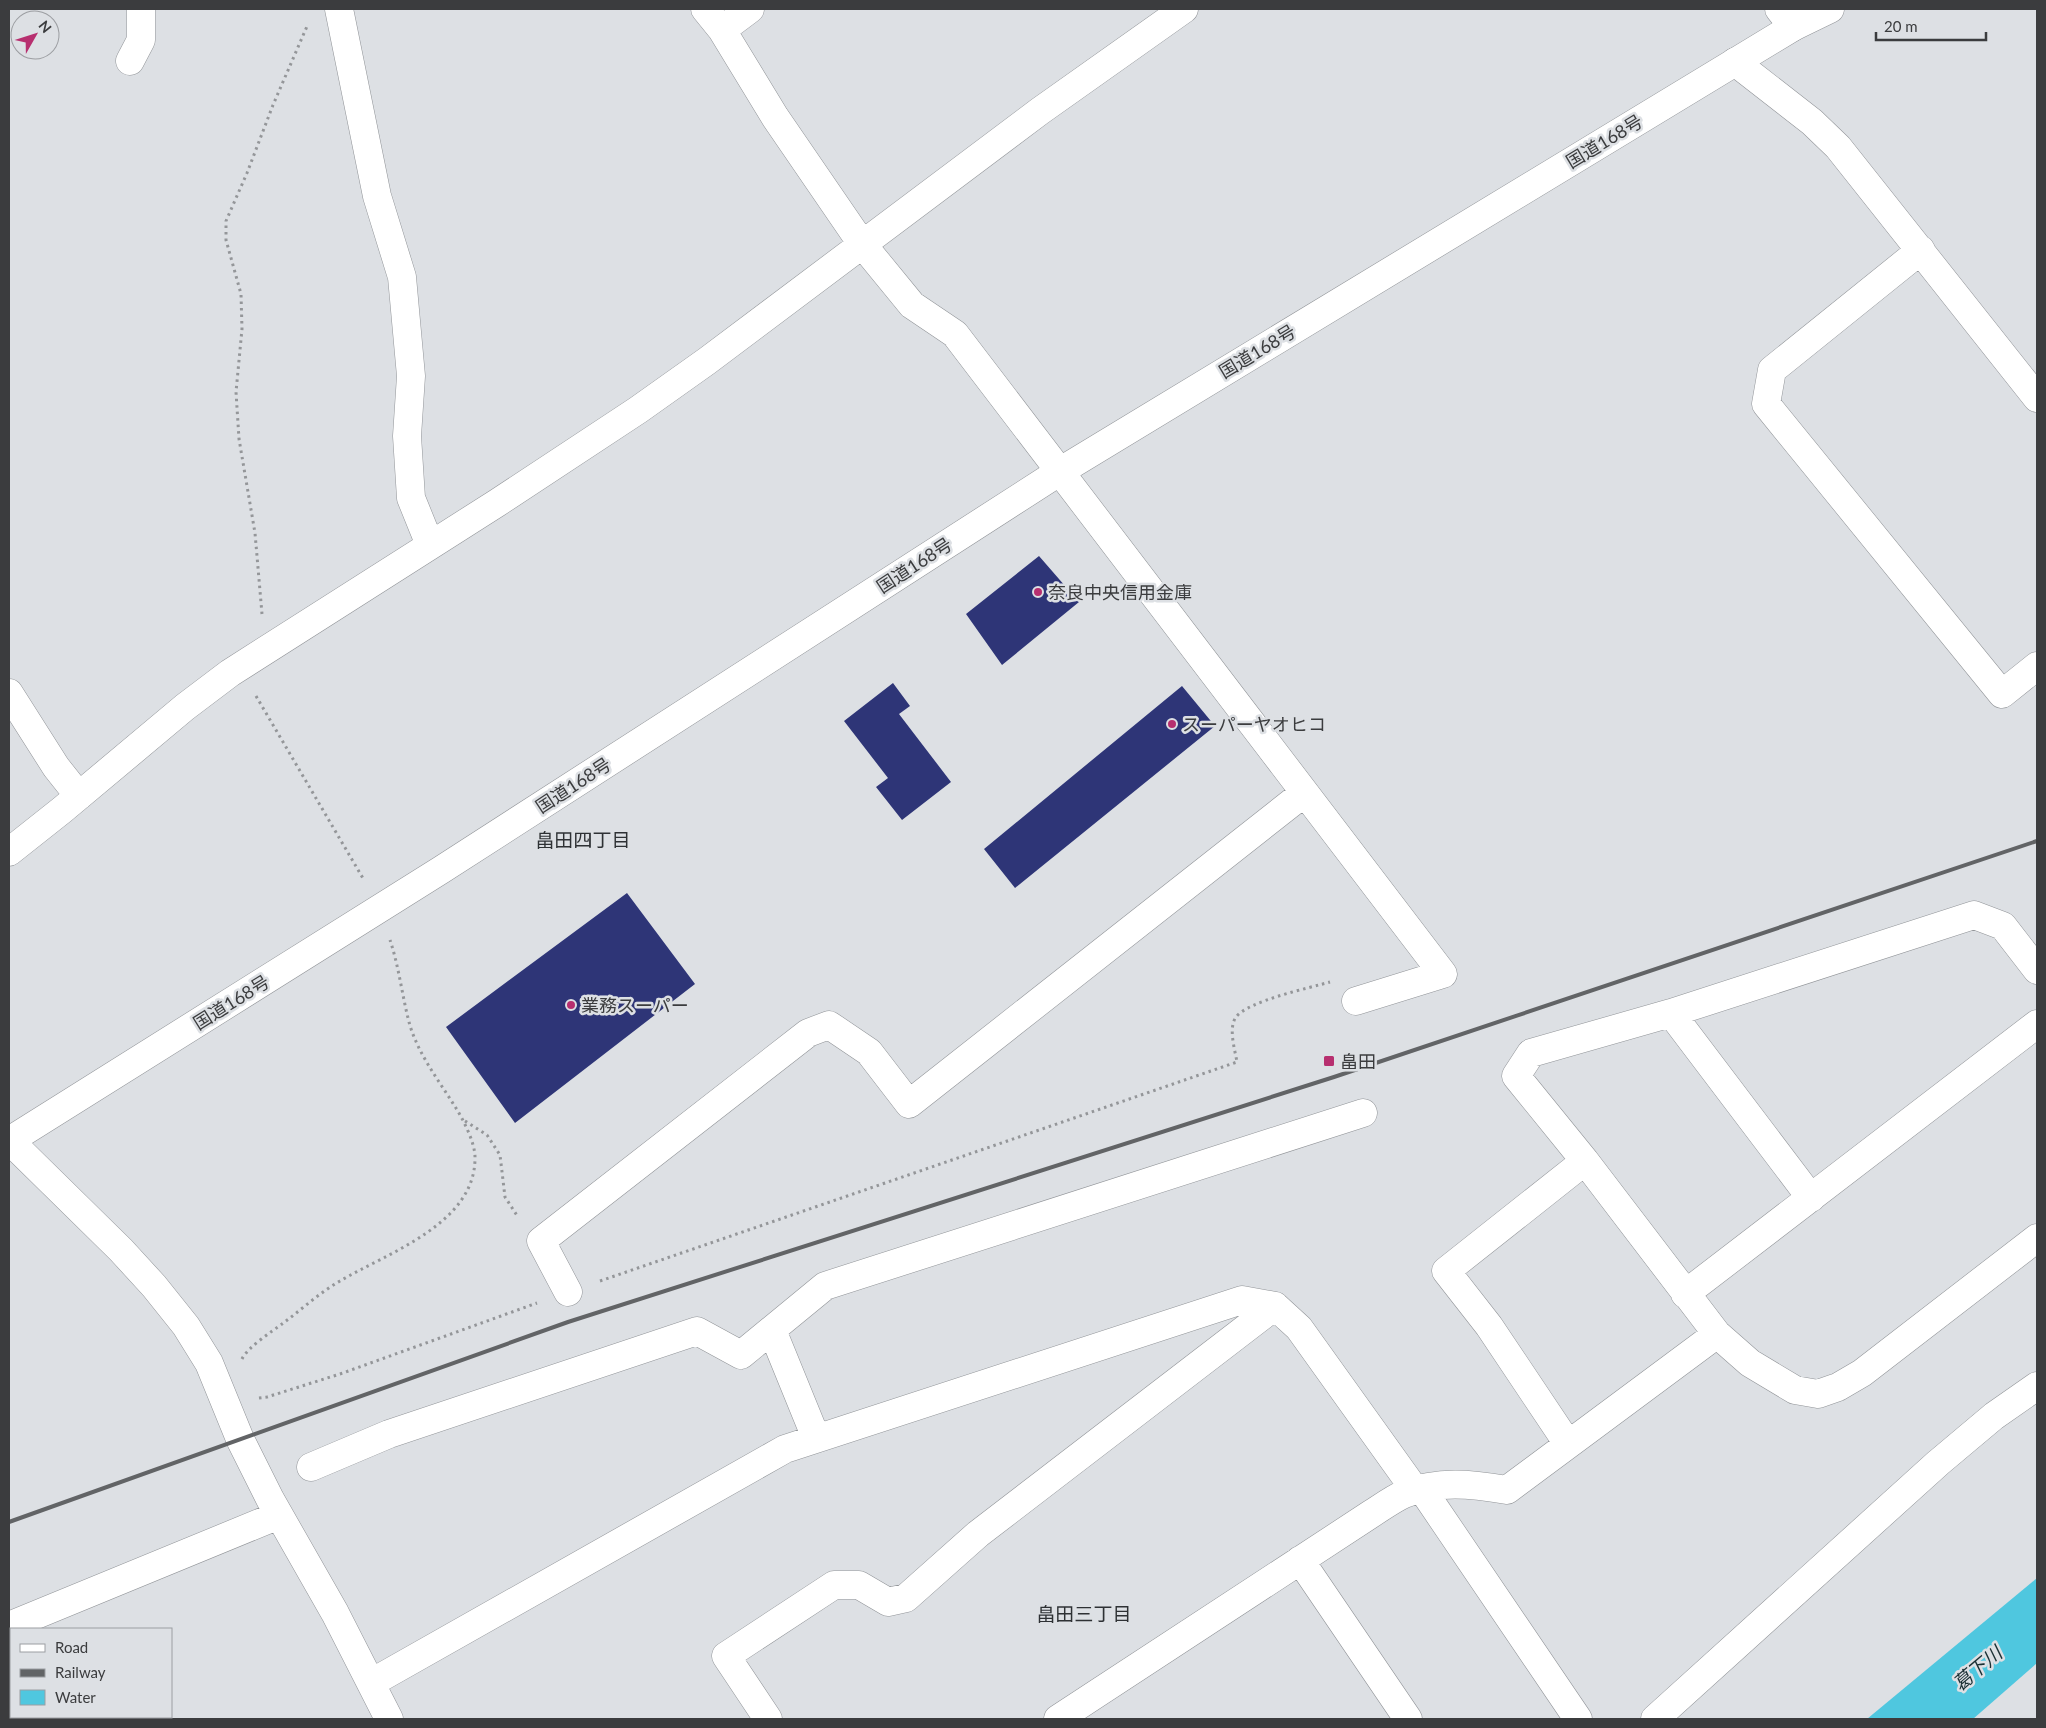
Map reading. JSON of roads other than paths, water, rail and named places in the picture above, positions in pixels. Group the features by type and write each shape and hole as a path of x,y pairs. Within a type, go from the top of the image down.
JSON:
{"main road":[{"path":"130,61 141,40 141,9"},
{"path":"339,9 377,196 402,277 411,376 407,436 411,498 430,546"},
{"path":"705,9 722,30 775,117 862,244 912,305 955,334 1442,974 1356,1001"},
{"path":"722,30 750,9"},
{"path":"9,852 185,707 230,673 430,546 638,410 707,361 1040,110 1184,9"},
{"name":"国道168号","path":"9,1141 380,908 1059,472 1735,62 1786,18 1830,9"},
{"path":"1735,62 1812,122 1838,147 2037,398"},
{"path":"1921,250 1772,370 1766,404 2002,694 2037,666"},
{"path":"9,693 56,767 79,796"},
{"path":"568,1292 541,1241 808,1033 829,1025 869,1052 909,1104 1304,793"},
{"path":"2037,970 2004,926 1974,915 1671,1013 1532,1054 1516,1076 1585,1161 1717,1334 1750,1363 1795,1390 1818,1394 1838,1387 1862,1373 2037,1238"},
{"path":"1671,1013 1811,1198"},
{"path":"1685,1294 2037,1024"},
{"path":"311,1467 389,1434 697,1331 741,1356 824,1286 1363,1113"},
{"path":"9,1141 121,1250 154,1286 186,1326 209,1363 240,1439 279,1515 335,1614 389,1719"},
{"path":"1568,1444 1489,1326 1446,1272 1585,1161"},
{"path":"371,1683 785,1449 1242,1300 1275,1306 1299,1328 1418,1490 1578,1719"},
{"path":"768,1719 726,1656 834,1585 859,1585 888,1602 906,1598 978,1534 1275,1306"},
{"path":"772,1330 816,1438"},
{"path":"1058,1719 1402,1495 1439,1485 1469,1484 1507,1490 1717,1334"},
{"path":"1655,1719 1938,1463 1994,1416 2037,1386"},
{"path":"9,1626 279,1515"},
{"path":"1300,1560 1408,1719"}],"water":[{"name":"葛下川","path":"2037,1578 2037,1663 1973,1719 1867,1719"}],"railway":[{"path":"9,1522 568,1322 1334,1077 2037,841"}],"place":[{"name":"奈良中央信用金庫","path":"1038,592"},
{"name":"スーパーヤオヒコ","path":"1172,724"},
{"name":"業務スーパー","path":"571,1005"},
{"name":"畠田","path":"1329,1061"}],"district":[{"name":"畠田四丁目","path":"583,839"},
{"name":"畠田三丁目","path":"1084,1613"}]}
